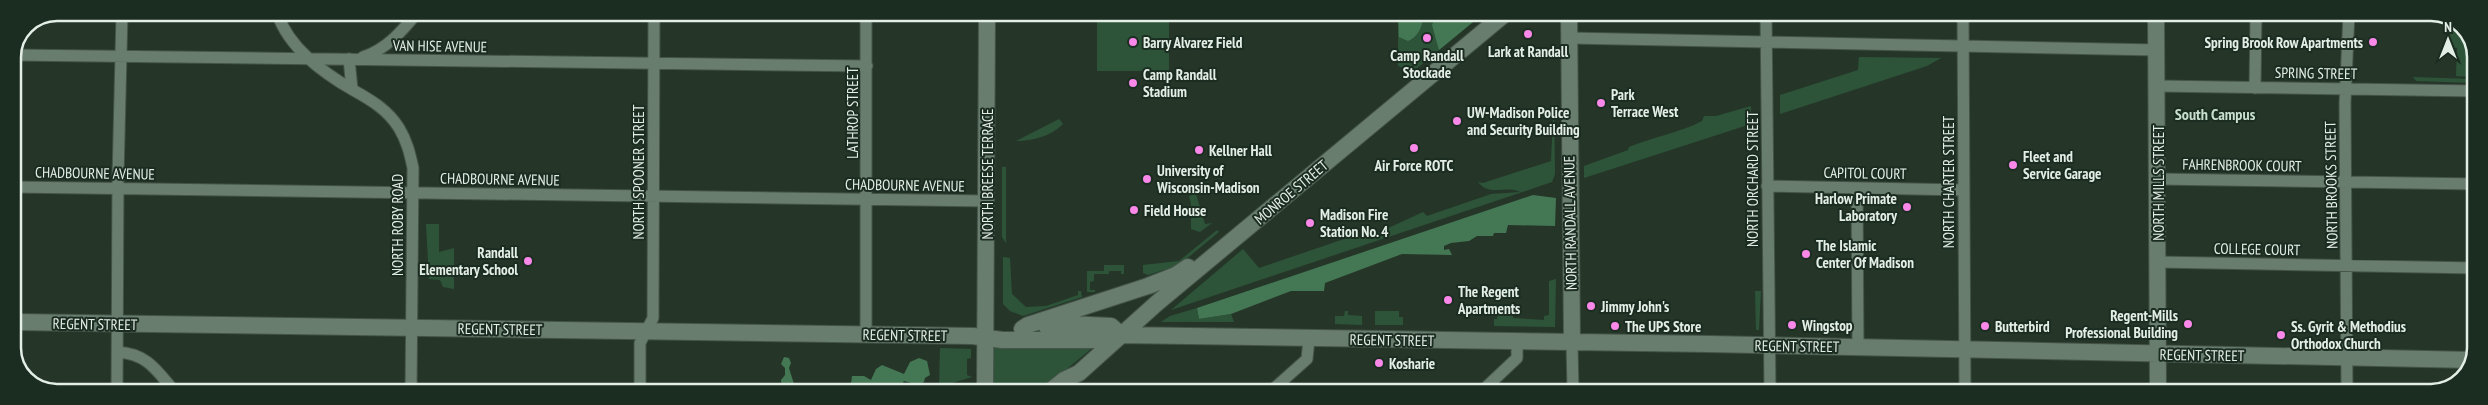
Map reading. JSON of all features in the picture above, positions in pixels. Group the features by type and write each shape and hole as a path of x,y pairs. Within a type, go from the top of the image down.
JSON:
{"main road":[{"name":"NORTH BREESE TERRACE","path":"985,383 988,21"},
{"name":"MONROE STREET","path":"1060,383 1079,373 1157,303 1496,22"},
{"name":"NORTH RANDALL AVENUE","path":"1569,22 1572,343"},
{"name":"NORTH MILLS STREET","path":"2156,22 2158,384"},
{"path":"1028,334 1028,325 1176,275 1206,252 1233,240"},
{"path":"1082,324 1098,311 1118,303 1136,299 1157,303"},
{"name":"REGENT STREET","path":"21,322 986,336 1002,340 1028,334 1096,340 1122,335 2465,360"},
{"name":"REGENT STREET","path":"1028,334 1028,331 1082,324 1111,326 1122,335"},
{"name":"MONROE STREET","path":"1073,383 1079,373"}],"street":[{"path":"118,383 118,189 122,21"},
{"name":"NORTH ROBY ROAD","path":"282,21 294,43 308,58 382,108 400,129 407,144 413,168 410,383"},
{"path":"352,89 353,59 382,48 394,39 410,21"},
{"name":"NORTH SPOONER STREET","path":"640,383 640,343 653,318 654,21"},
{"name":"LATHROP STREET","path":"866,21 866,334"},
{"name":"NORTH ORCHARD STREET","path":"1766,22 1770,384"},
{"name":"NORTH CHARTER STREET","path":"1963,22 1964,384"},
{"path":"2254,88 2256,22"},
{"name":"NORTH BROOKS STREET","path":"2347,384 2346,182 2349,22"},
{"path":"1569,38 2157,50"},
{"name":"VAN HISE AVENUE","path":"21,55 866,66"},
{"name":"SPRING STREET","path":"2157,86 2467,91"},
{"name":"FAHRENBROOK COURT","path":"2158,179 2467,184"},
{"name":"CAPITOL COURT","path":"1767,186 1963,190"},
{"name":"CHADBOURNE AVENUE","path":"21,187 987,201"},
{"path":"1857,188 1858,348"},
{"name":"COLLEGE COURT","path":"2158,262 2466,268"},
{"path":"1280,384 1307,359 1309,339"},
{"path":"1491,384 1517,358 1517,342"},
{"path":"1572,343 1573,384"},
{"path":"118,352 134,354 147,361 167,383"}],"green space":[{"name":"Barry Alvarez Field","path":"1097,21 1169,21 1169,71 1097,71"},
{"path":"1398,22 1474,22 1404,79 1406,69 1398,66"},
{"path":"1398,22 1422,22 1420,30 1415,37 1408,41 1399,37"},
{"path":"1433,22 1474,22 1439,50 1432,25"},
{"path":"2451,27 2462,39 2466,48 2467,77 2456,76 2457,48 2451,47 2449,35"},
{"path":"1859,57 1941,58 1927,66 1780,114 1780,95 1858,70"},
{"path":"2413,77 2467,79 2467,83 2416,81"},
{"path":"1554,99 1555,174 1552,182 1171,310 1243,249 1259,268 1353,236 1369,237 1423,212 1427,216 1491,194 1520,192 1515,190 1487,189 1478,182 1483,183 1551,161"},
{"path":"1751,106 1751,124 1584,178 1584,166 1628,150 1629,147 1693,125 1702,121 1704,116 1716,116"},
{"path":"1059,119 1063,124 1047,135 1035,139 1016,141"},
{"path":"1002,167 1006,167 1006,243 1002,237"},
{"path":"1196,194 1205,224 1212,223 1200,232 1191,229 1191,204 1189,196"},
{"path":"1533,195 1556,198 1555,226 1508,225 1506,233 1494,233 1493,236 1477,236 1469,241 1451,243 1444,246 1444,250 1449,249 1452,255 1402,254 1325,283 1324,291 1291,291 1231,314 1199,319 1197,308"},
{"path":"426,224 439,224 439,252 454,248 454,289 443,287 440,280 429,279"},
{"path":"1217,230 1219,232 1179,265 1148,275 1143,273 1143,265 1179,261"},
{"path":"1003,257 1010,258 1012,294 1026,307 1046,306 1078,295 1078,291 1081,291 1082,297 1023,316 1010,311 1003,304"},
{"path":"1104,265 1124,265 1124,274 1121,274 1121,271 1109,271 1109,274 1094,274 1094,281 1090,282 1090,290 1095,290 1095,292 1087,292 1087,271 1104,271"},
{"path":"1556,279 1555,327 1494,326 1494,319 1497,319 1498,313 1513,313 1513,318 1544,320 1544,316 1549,315 1549,281"},
{"path":"1755,291 1761,291 1759,330 1756,330"},
{"path":"1197,308 1199,319 1231,314 1234,322 1161,322 1170,316"},
{"path":"1345,311 1348,311 1348,315 1362,316 1362,325 1335,324 1335,316 1344,316"},
{"path":"1375,311 1399,311 1399,317 1403,317 1403,325 1375,325"},
{"path":"1055,345 1090,346 1091,349 1049,383 993,383 990,363 995,347 1040,349"},
{"path":"940,348 971,349 971,358 967,359 967,375 972,377 951,383 939,383"},
{"path":"784,357 789,358 791,363 789,368 794,383 781,383 781,380 785,375 785,368 781,364"},
{"path":"919,358 927,361 930,375 925,378 924,382 851,383 852,376 864,376 871,380 876,369 882,365 904,374 910,362"}],"place":[{"name":"Lark at Randall","path":"1528,34"},
{"name":"Camp Randall Stockade","path":"1427,38"},
{"name":"Barry Alvarez Field","path":"1133,42"},
{"name":"Spring Brook Row Apartments","path":"2373,42"},
{"name":"Camp Randall Stadium","path":"1133,83"},
{"name":"Park Terrace West","path":"1601,103"},
{"name":"UW-Madison Police and Security Building","path":"1457,121"},
{"name":"Air Force ROTC","path":"1414,148"},
{"name":"Kellner Hall","path":"1199,150"},
{"name":"Fleet and Service Garage","path":"2013,165"},
{"name":"University of Wisconsin-Madison","path":"1147,179"},
{"name":"Harlow Primate Laboratory","path":"1907,207"},
{"name":"Field House","path":"1134,210"},
{"name":"Madison Fire Station No. 4","path":"1310,223"},
{"name":"The Islamic Center Of Madison","path":"1806,254"},
{"name":"Randall Elementary School","path":"528,261"},
{"name":"The Regent Apartments","path":"1448,300"},
{"name":"Jimmy John's","path":"1591,306"},
{"name":"Regent-Mills Professional Building","path":"2188,324"},
{"name":"Wingstop","path":"1792,325"},
{"name":"The UPS Store","path":"1615,326"},
{"name":"Butterbird","path":"1985,326"},
{"name":"Ss. Gyrit & Methodius Orthodox Church","path":"2281,335"},
{"name":"Kosharie","path":"1379,363"}],"district":[{"name":"South Campus","path":"2215,114"}]}
